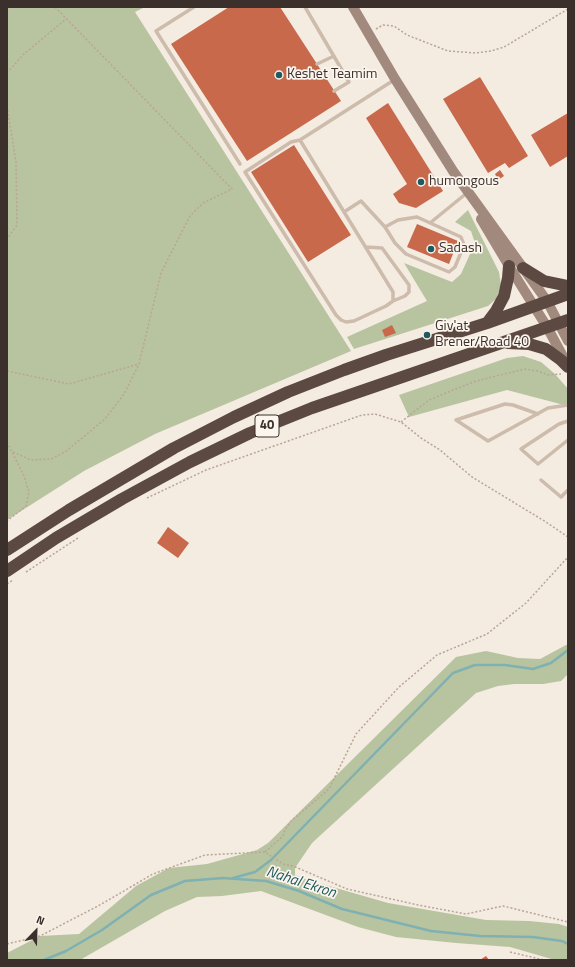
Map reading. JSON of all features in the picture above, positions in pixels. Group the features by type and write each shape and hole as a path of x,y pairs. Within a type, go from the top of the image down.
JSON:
{"highway":[{"path":"487,323 496,311 504,296 509,266"},
{"path":"523,268 544,281 568,286"},
{"name":"40","path":"7,550 64,513 174,448 234,417 288,392 344,370 487,323 568,294"},
{"name":"40","path":"12,574 56,538 122,499 190,462 250,433 312,408 558,323"},
{"path":"495,345 508,343 537,346 554,354 567,368"}],"street":[{"path":"354,7 395,79 468,192 547,301 568,341"},
{"path":"468,192 484,225 535,306 558,323 567,368"}],"lane":[{"path":"194,7 156,31 240,164"},
{"path":"305,7 349,82 334,91"},
{"path":"317,64 334,56"},
{"path":"366,247 382,248 409,285 409,292 405,296 386,306 354,321 346,322 341,320 245,172 291,142 300,140 395,79"},
{"path":"300,140 393,292 393,301"},
{"path":"430,223 468,192"},
{"path":"344,212 361,202 385,227 395,243 406,254 449,272 455,267 464,245 461,237 418,217 398,220 385,227"},
{"path":"538,414 506,404 456,420 488,441 538,414 548,408 568,405"},
{"path":"568,422 559,424 521,449 538,464 568,440"},
{"path":"541,480 562,497 568,490"}],"path":[{"path":"13,452 31,460 51,459 65,452 105,419 124,394 139,364 161,273 190,216 203,203 232,189 55,7"},
{"path":"368,34 383,25 394,26 407,34 448,51 476,53 504,47 568,9"},
{"path":"7,73 24,54 66,19"},
{"path":"7,106 16,162 17,226 7,239"},
{"path":"7,371 68,384 139,364"},
{"path":"400,422 429,400 473,382 524,369 538,371 548,376 560,375 567,368"},
{"path":"146,498 206,470 362,415 375,414 400,422 440,450 472,477 568,537"},
{"path":"7,442 24,476 29,492 26,506 7,521"},
{"path":"23,574 83,535"},
{"path":"265,852 283,836 284,830 291,821 329,789 356,734 399,687 437,655 487,634 526,603 568,557"},
{"path":"7,584 12,574"},
{"path":"7,944 40,936 98,906 153,874 205,855 265,852 283,864 293,866 347,889 466,914 503,906 568,922"},
{"path":"510,952 544,960"}],"green space":[{"path":"7,7 145,7 135,12 351,351 155,434 84,471 7,520"},
{"path":"468,210 499,272 501,285 496,299 488,306 354,349 347,337 427,301 404,263 452,282 461,274 475,243 471,231 455,222"},
{"path":"523,356 541,362 555,374 568,389 568,404 564,405 507,390 409,417 399,395 507,358"},
{"path":"568,644 568,674 561,681 543,684 514,684 498,686 476,693 312,843 295,868 295,875 388,903 486,920 529,921 559,924 568,927 568,960 555,960 510,947 396,937 358,927 261,891 222,896 197,897 165,911 80,960 7,960 7,953 40,936 79,934 136,886 169,868 207,864 257,850 268,843 456,657 486,651 518,658 540,659"}],"building":[{"path":"229,7 280,7 341,101 247,161 171,44"},
{"path":"480,77 528,156 509,168 505,163 488,173 443,99"},
{"path":"388,103 443,191 416,208 399,203 393,194 407,184 366,118"},
{"path":"568,113 568,156 550,167 531,135"},
{"path":"294,145 351,235 308,262 251,172"},
{"path":"500,170 504,176 498,180 495,174"},
{"path":"417,224 458,241 449,264 407,247"},
{"path":"392,325 396,333 385,337 382,330"},
{"path":"168,527 189,543 178,558 157,543"},
{"path":"486,956 489,960 480,960"}],"waterway":[{"path":"233,878 255,872 271,860 453,673 475,665 505,665 533,669 551,663 568,650"},
{"name":"Nahal Ekron","path":"44,960 66,951 102,930 151,895 185,881 223,878 266,881 299,891 342,909 431,931 480,936 533,937 562,941 568,944"}],"place":[{"name":"Keshet Teamim","path":"279,75"},
{"name":"humongous","path":"421,182"},
{"name":"Sadash","path":"431,249"},
{"name":"Giv'at Brener/Road 40","path":"427,335"}]}
